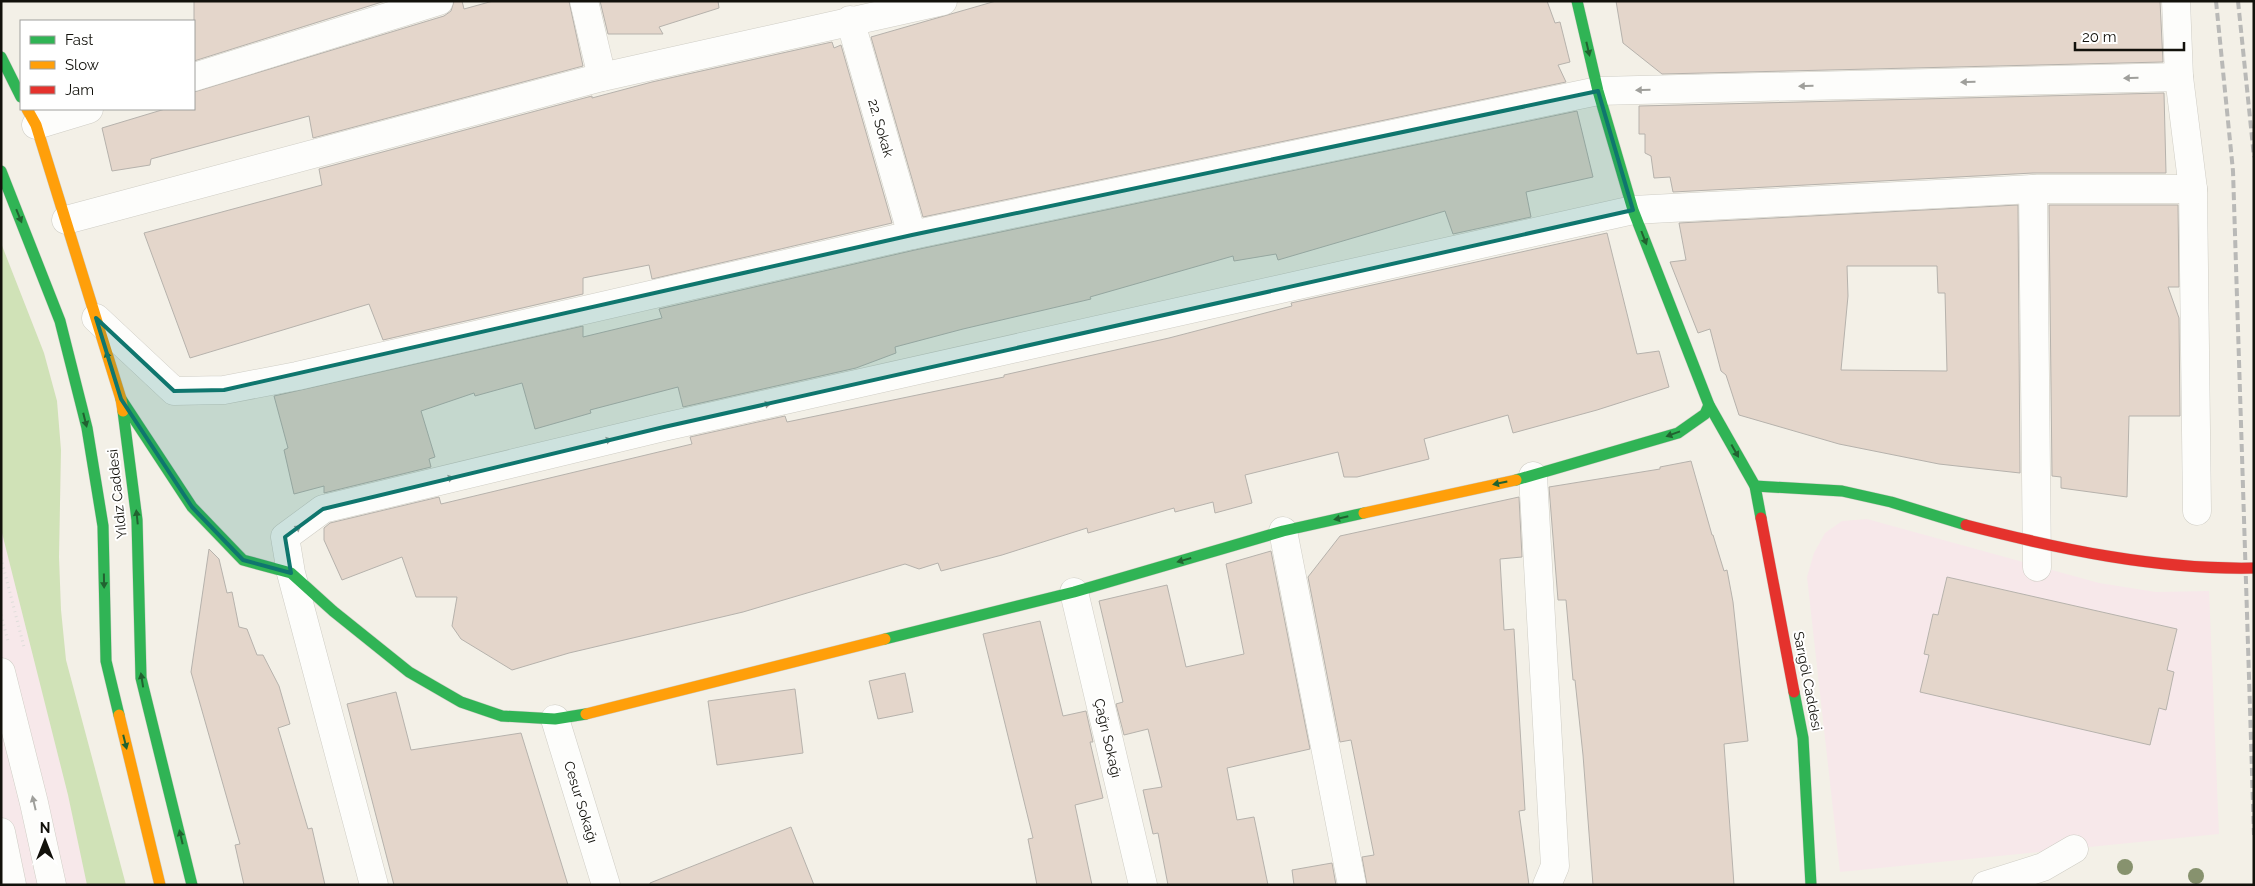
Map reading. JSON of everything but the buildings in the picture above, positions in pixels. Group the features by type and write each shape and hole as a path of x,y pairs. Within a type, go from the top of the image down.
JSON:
{"main road":[{"name":"Sarıgöl Caddesi","path":"1577,1 1598,91 1633,210 1710,405 1755,486 1803,738 1811,885"},
{"path":"1,57 20,95"},
{"name":"Yıldız Caddesi","path":"32,117 121,399 137,520 141,678 192,885"},
{"name":"Yıldız Caddesi","path":"1,171 60,321 87,428 103,526 106,661 160,885"},
{"path":"121,399 192,507 212,530 243,560 291,573 333,611 409,672 462,702 502,716 555,720 1074,592 1283,531 1534,476 1678,433 1705,414 1710,405"},
{"path":"1755,486 1842,491 1891,502 1966,525 2044,545 2154,562 2216,569 2254,568"}],"street":[{"path":"195,77 439,1"},
{"path":"584,1 602,77"},
{"path":"66,220 602,77 850,20 943,1"},
{"path":"2176,1 2179,77 2193,189 2197,511"},
{"name":"22. Sokak","path":"850,20 912,235"},
{"path":"96,318 174,392 224,390 443,344 912,235 1598,91 2179,77"},
{"path":"32,117 82,110"},
{"path":"374,885 291,573 285,537 323,510 664,427 1633,210 2033,189 2193,189"},
{"path":"2033,189 2037,567"},
{"path":"1534,476 1554,866 1547,885"},
{"path":"1283,531 1352,885"},
{"name":"Çağrı Sokağı","path":"1074,592 1143,885"},
{"path":"1,672 34,803 52,885"},
{"name":"Cesur Sokağı","path":"555,720 606,885"},
{"path":"1,832 12,885"},
{"path":"1986,885 2043,867 2074,849"}],"highlighted area":[{"path":"1598,91 1633,210 664,427 323,509 285,537 291,573 243,560 192,507 121,399 96,318 174,391 224,390 912,235"}],"shaded area":[{"path":"1,243 44,353 57,401 61,450 59,557 61,610 66,660 126,885 1,885"},
{"path":"1867,519 2099,583 2156,592 2209,591 2219,834 1840,872 1807,577 1814,553 1825,533 1842,521"}],"green space":[{"path":"1,243 44,353 57,401 61,450 59,557 61,610 66,660 126,885 87,885 68,795 1,529"}],"railway":[{"path":"2216,1 2233,171 2254,835"},
{"path":"2238,1 2254,157"}],"traffic: fast":[{"path":"1577,1 1598,91 1633,210 1709,405 1755,486 1761,518"},
{"path":"1,57 20,95"},
{"path":"1,171 60,321 87,428 103,526 106,661 119,715"},
{"path":"121,399 192,507 243,560 291,573 333,611 409,672 461,702 502,716 555,719 586,714"},
{"path":"1516,480 1678,433 1705,414 1709,405"},
{"path":"123,411 137,520 141,678 192,885"},
{"path":"1755,486 1842,491 1891,502 1966,525"},
{"path":"885,639 1074,592 1283,531 1364,513"},
{"path":"1794,692 1803,738 1811,885"}],"traffic: slow":[{"path":"28,110 36,125 121,399 123,411"},
{"path":"1364,513 1516,480"},
{"path":"586,714 885,639"},
{"path":"119,715 160,885"}],"traffic: jam":[{"path":"1761,518 1794,692"},
{"path":"1966,525 2072,550 2145,562 2181,566 2254,568"}]}
